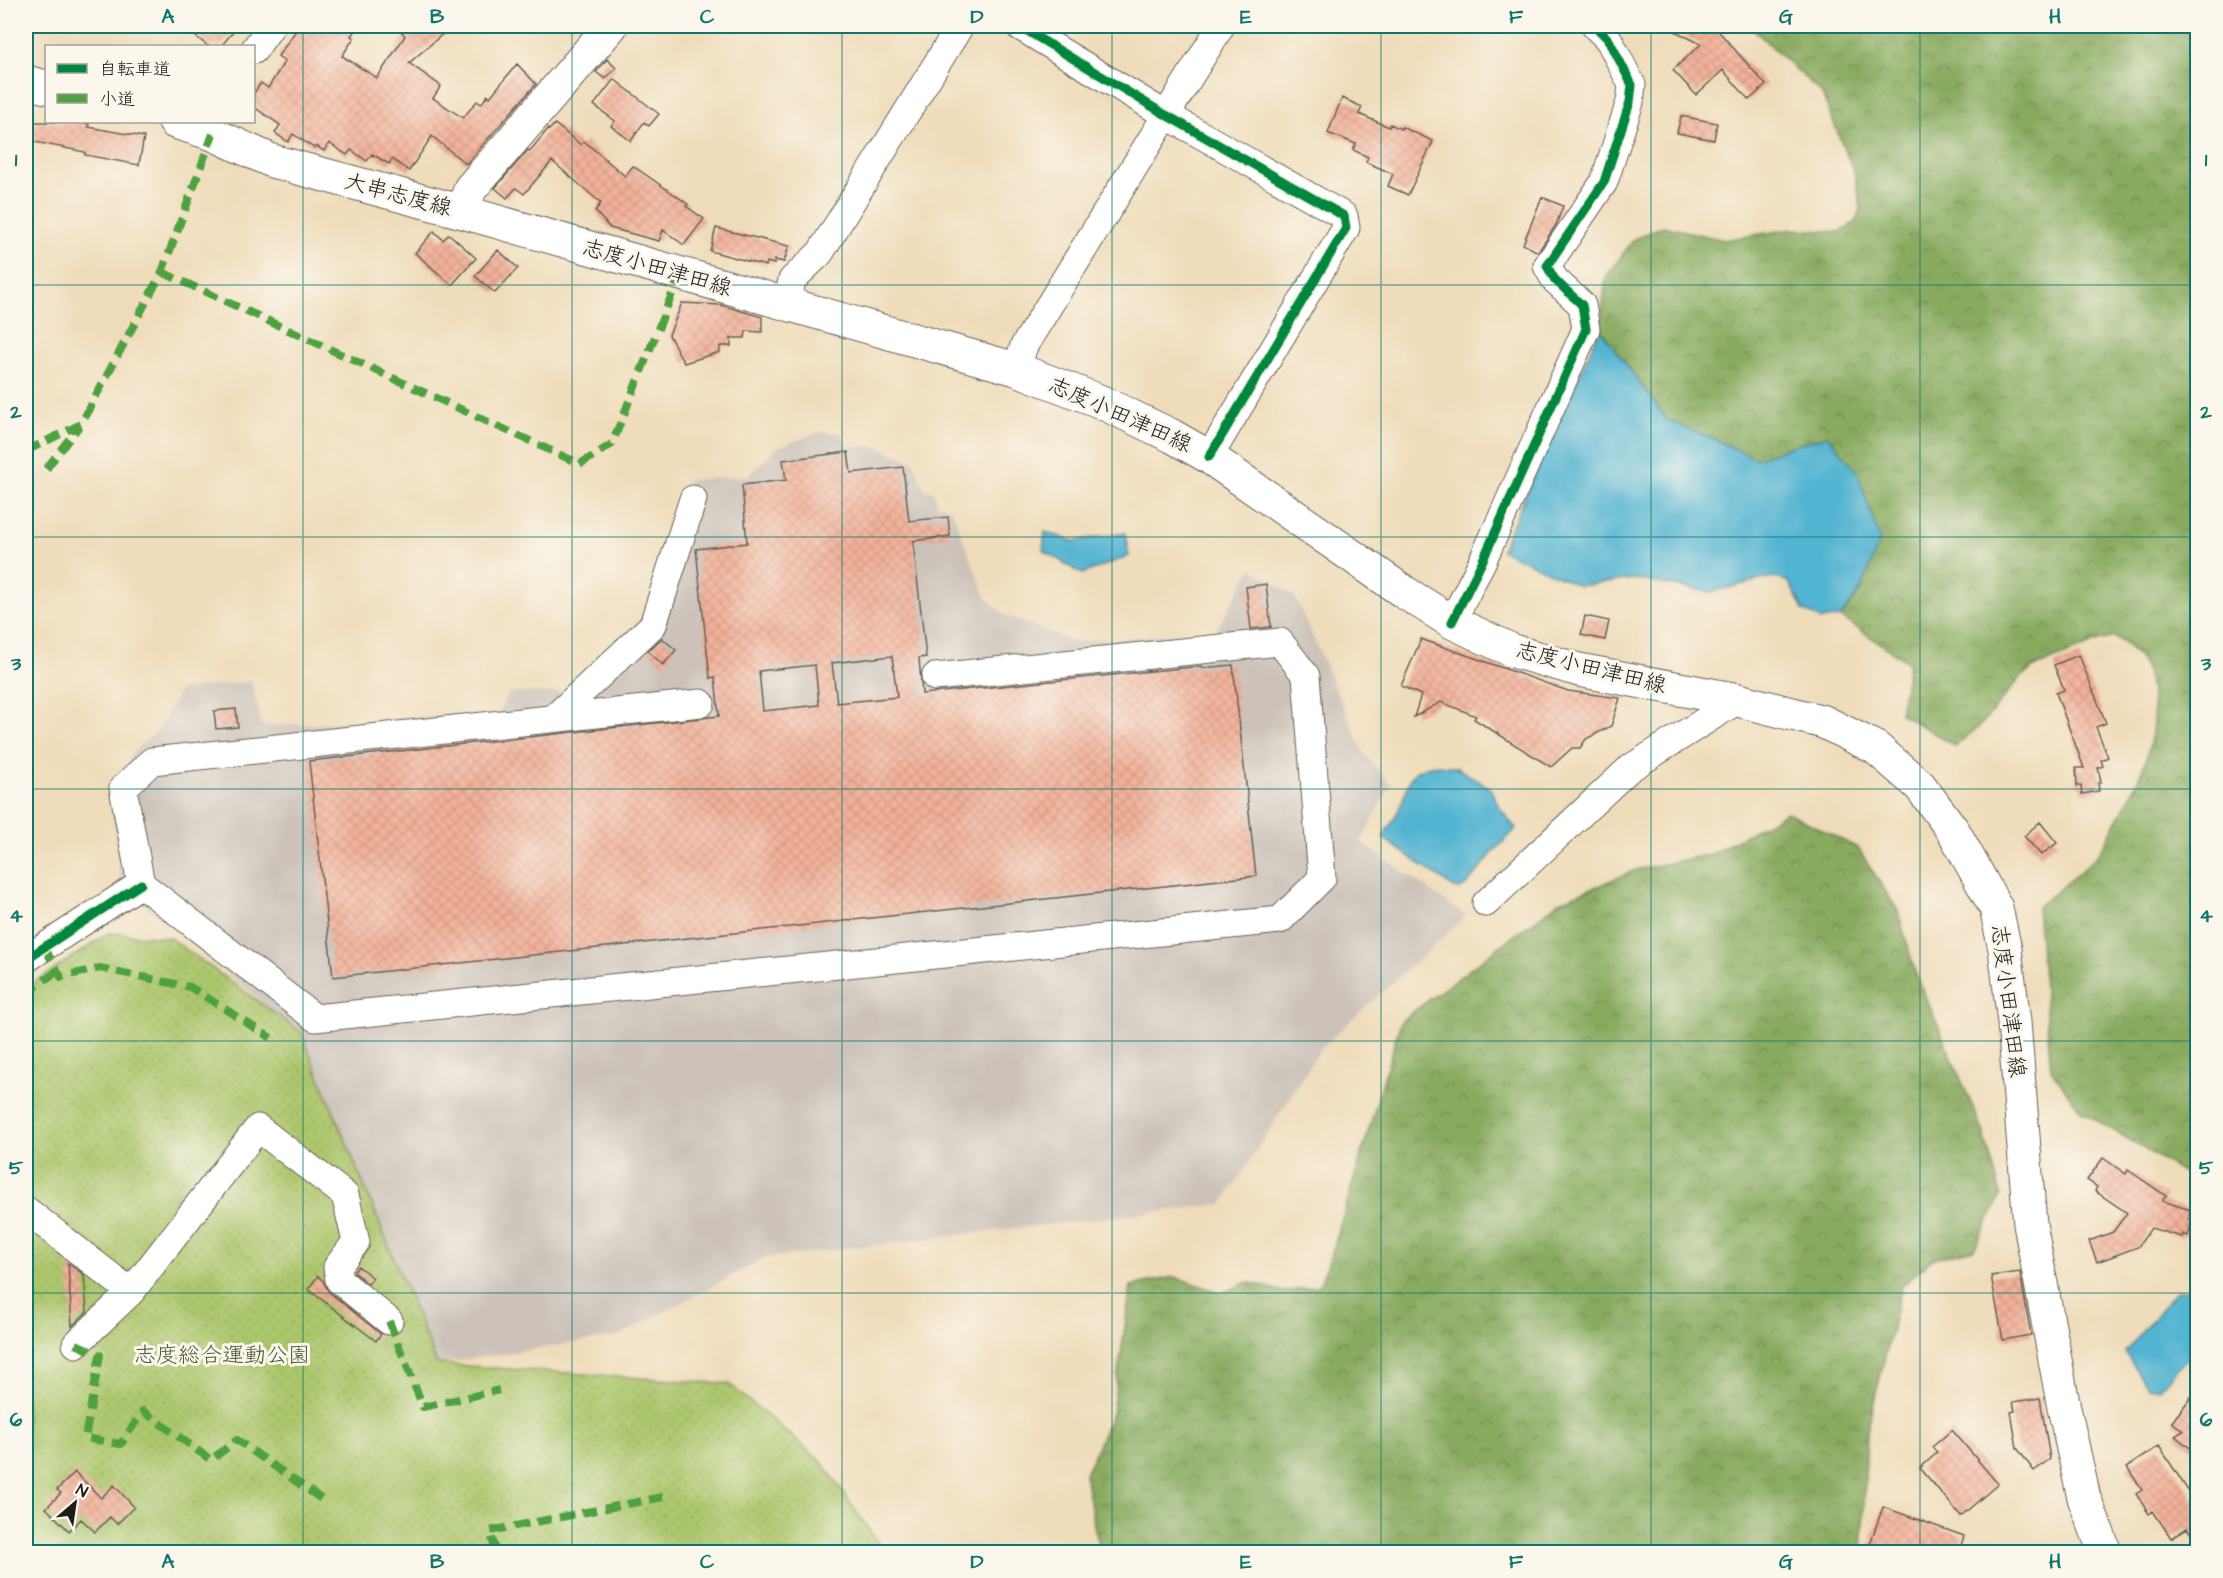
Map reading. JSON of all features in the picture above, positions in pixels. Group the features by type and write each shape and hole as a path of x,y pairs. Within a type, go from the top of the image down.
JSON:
{"main road":[{"name":"大串志度線","path":"182,123 214,128 272,160 463,212 470,189 612,26"},
{"path":"26,82 45,87"},
{"name":"志度小田津田線","path":"463,212 1016,369 1099,401 1172,436 1209,457 1404,592 1452,622 1513,651 1580,670 1738,700 1824,722 1876,748 1920,786 1934,804 1954,832 1996,908 2005,950 2014,1022 2030,1224 2064,1408 2084,1498 2105,1552"}],"street":[{"path":"255,49 271,26"},
{"path":"787,304 792,280 820,253 960,26"},
{"path":"1019,26 1167,115 1344,216 1346,228 1209,457"},
{"path":"1016,369 1024,346 1221,26"},
{"path":"1452,622 1487,552 1586,329 1582,305 1555,280 1547,266 1604,182 1630,102 1632,85 1609,40 1594,26"},
{"path":"554,718 653,625 693,499"},
{"path":"701,703 152,761 123,788 141,884 315,1018 1280,920 1322,878 1306,676 1280,642 935,677"},
{"path":"1486,903 1629,769 1738,700"},
{"path":"26,959 141,884"},
{"path":"76,1344 131,1292 258,1128 345,1195 356,1242 337,1267 339,1280 389,1321"},
{"path":"26,1210 131,1292"}],"shaded area":[{"path":"820,432 841,433 849,448 874,446 913,461 925,490 934,491 937,504 951,509 987,599 1005,615 1073,642 1215,632 1252,568 1295,597 1364,753 1391,785 1361,842 1466,916 1322,1047 1222,1204 765,1258 619,1336 437,1364 302,1032 273,1011 121,885 111,792 134,751 159,730 180,690 251,681 262,726 498,714 509,693 570,692 644,616 689,480 748,476 778,447"}],"green space":[{"path":"1750,26 2197,26 2197,1181 2081,1111 2051,1070 2037,907 2100,853 2127,802 2147,757 2153,725 2153,709 2149,682 2144,666 2136,654 2115,637 2101,640 2038,666 2023,675 1980,726 1955,746 1900,713 1909,663 1841,617 1862,588 1798,444 1756,459 1668,421 1600,329 1606,277 1634,239 1663,226 1724,240 1792,229 1841,232 1855,222 1861,208 1855,175 1822,94"},
{"path":"1787,812 1858,848 1898,911 1915,972 1983,1131 2001,1195 1974,1249 1932,1259 1902,1286 1867,1431 1862,1552 1099,1552 1085,1474 1112,1414 1131,1286 1174,1277 1222,1293 1248,1282 1284,1292 1319,1286 1333,1250 1401,1021 1559,902 1636,870 1711,854"},
{"name":"志度総合運動公園","path":"109,933 170,938 301,1032 437,1364 729,1384 822,1462 884,1552 26,1552 26,988"}],"water":[{"path":"1600,329 1668,421 1756,459 1828,436 1857,471 1880,540 1862,588 1841,617 1821,620 1803,610 1789,582 1772,577 1711,592 1633,579 1579,586 1501,550"},
{"path":"1045,532 1073,541 1125,533 1129,556 1082,574 1043,550"},
{"path":"1438,765 1455,767 1489,787 1502,811 1516,829 1495,850 1467,885 1460,889 1454,888 1383,838 1398,811 1414,773 1420,769"},
{"path":"2177,1290 2197,1291 2197,1347 2159,1389 2147,1387 2125,1352"}],"building":[{"path":"182,26 238,26 222,45 207,45"},
{"path":"299,26 358,26 351,36 354,38 342,56 377,78 405,36 397,26 452,26 409,63 441,86 433,98 463,118 477,101 481,104 488,95 490,97 517,64 536,84 466,164 432,136 409,171 392,159 389,164 372,154 367,161 351,150 347,155 329,143 324,151 316,146 314,148 293,134 288,142 275,133 280,125 255,108 255,92 261,83 268,88 285,61 278,56"},
{"path":"1665,26 1714,26 1766,85 1749,100 1723,70 1696,95 1673,70 1701,44"},
{"path":"607,59 616,68 605,79 596,72"},
{"path":"614,79 659,114 649,126 644,122 631,141 611,126 615,121 594,105"},
{"path":"1342,98 1362,107 1359,114 1389,127 1390,124 1401,129 1402,127 1433,141 1408,195 1388,186 1393,174 1366,162 1368,157 1353,150 1356,144 1328,133"},
{"path":"1681,116 1717,123 1714,140 1677,133"},
{"path":"34,122 83,123 89,124 88,127 144,137 139,165 85,155 85,152 30,141"},
{"path":"555,124 581,145 584,141 625,176 633,166 688,204 686,206 704,219 684,245 663,230 659,241 610,228 595,211 601,203 552,161 524,194 516,188 507,198 495,188 528,150 530,151"},
{"path":"1542,197 1563,206 1556,225 1538,252 1523,244"},
{"path":"716,228 789,246 784,262 775,260 774,264 767,262 766,266 710,251"},
{"path":"434,231 443,240 449,234 476,258 452,285 415,253"},
{"path":"498,250 518,268 495,293 475,276"},
{"path":"682,303 721,305 762,317 762,332 746,331 745,338 731,338 731,346 720,346 720,352 684,363 669,335"},
{"path":"848,452 851,473 903,467 909,521 948,517 950,536 913,541 926,657 919,658 922,694 1202,666 1202,668 1233,665 1256,876 333,977 309,761 719,716 715,677 710,678 696,549 747,543 742,485 786,480 783,460","holes":["892,656 897,697 837,703 832,663","815,665 819,705 763,711 759,671"]},
{"path":"1266,584 1271,627 1251,629 1246,587"},
{"path":"1585,616 1609,621 1605,640 1581,635"},
{"path":"662,638 676,650 663,665 648,651"},
{"path":"1421,639 1568,691 1620,698 1611,726 1586,739 1580,748 1572,748 1551,767 1474,719 1476,716 1441,702 1414,717 1421,695 1401,686"},
{"path":"2079,655 2106,723 2096,727 2108,757 2101,760 2103,766 2098,768 2101,782 2098,783 2099,791 2082,794 2081,786 2077,786 2076,768 2084,768 2056,693 2064,690 2054,665"},
{"path":"236,709 238,727 216,729 214,711"},
{"path":"2040,822 2057,843 2041,855 2024,836"},
{"path":"2103,1158 2126,1174 2128,1170 2166,1196 2162,1201 2191,1210 2188,1219 2192,1220 2188,1236 2183,1234 2182,1237 2151,1228 2138,1247 2097,1262 2089,1241 2113,1232 2127,1213 2095,1191 2097,1187 2087,1180"},
{"path":"68,1263 84,1275 87,1312 72,1326"},
{"path":"358,1266 373,1278 368,1284 354,1272"},
{"path":"2020,1272 2031,1335 2003,1340 1991,1276"},
{"path":"318,1276 329,1292 381,1334 376,1341 308,1289"},
{"path":"2198,1388 2198,1454 2175,1436 2183,1431 2172,1422"},
{"path":"2040,1398 2050,1459 2034,1471 2017,1448 2011,1412 2015,1411 2013,1402"},
{"path":"1952,1430 1998,1484 1961,1516 1920,1468 1937,1453 1932,1447"},
{"path":"2159,1446 2198,1506 2198,1544 2187,1528 2171,1538 2153,1511 2149,1514 2136,1494 2142,1490 2127,1467"},
{"path":"75,1472 101,1498 114,1485 134,1507 117,1524 110,1517 95,1532 81,1519 69,1531 46,1508 61,1493 57,1490"},
{"path":"1883,1507 1964,1536 1959,1552 1867,1552"}],"marked path":[{"path":"26,451 81,424 162,272 213,134"},
{"path":"162,272 580,464 612,444 680,274"},
{"path":"46,469 79,426"},
{"path":"44,947 61,977 100,968 190,987 271,1038"},
{"path":"26,994 57,971"},
{"path":"389,1321 423,1407 499,1390"},
{"path":"76,1344 100,1355 85,1438 121,1444 143,1411 211,1460 237,1440 324,1501"},
{"path":"496,1552 490,1531 663,1497"}],"cycle path":[{"path":"1019,26 1166,115 1344,216 1346,228 1209,457"},
{"path":"1452,622 1482,562 1586,329 1582,305 1555,280 1547,266 1604,182 1630,102 1632,85 1609,40 1595,26"},
{"path":"26,959 141,884"}]}
